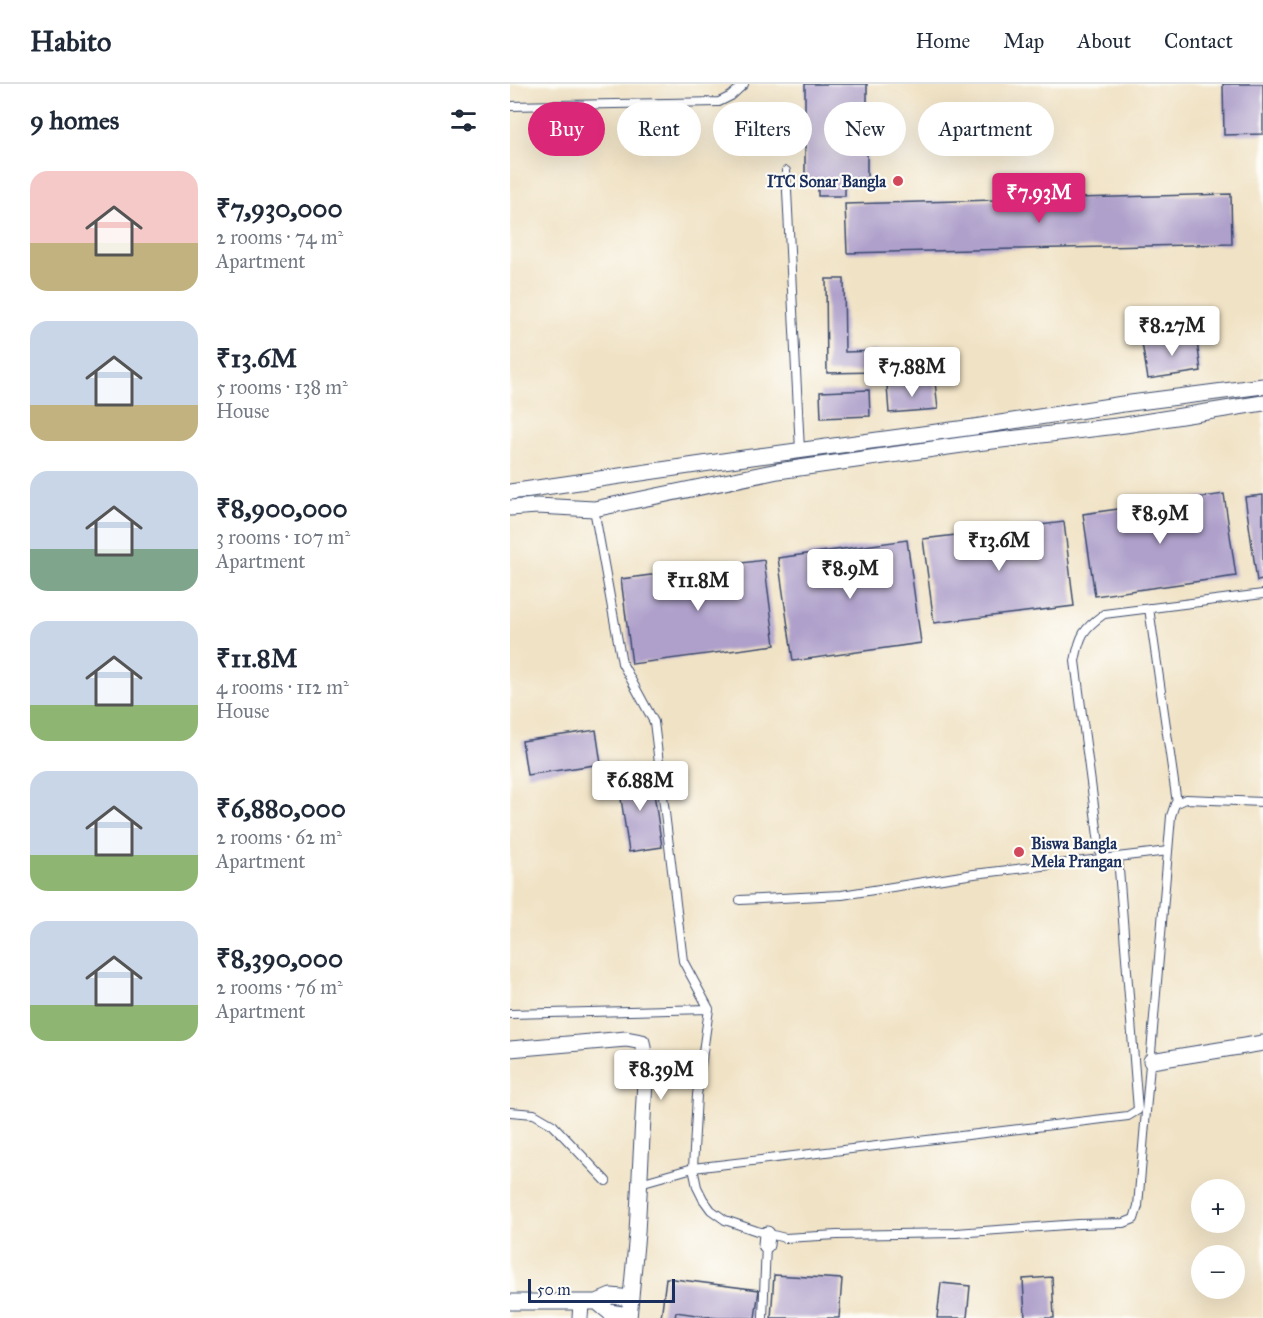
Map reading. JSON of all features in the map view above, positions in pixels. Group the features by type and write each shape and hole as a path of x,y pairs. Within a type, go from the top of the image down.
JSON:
{"street":[{"path":"510,492 1263,386"},
{"path":"510,508 537,506 594,509 778,471 1125,425 1263,403"},
{"path":"510,1049 626,1040 642,1042 646,1064 637,1233 629,1316 609,1312 597,1302"},
{"path":"1151,1061 1263,1043"},
{"path":"510,1302 580,1310 612,1296 631,1298"}],"lane":[{"path":"510,106 718,102 731,96 744,84"},
{"path":"786,171 800,450"},
{"path":"1123,404 1125,425"},
{"path":"776,454 778,471"},
{"path":"594,509 622,663 654,722 683,961 709,1009 694,1127 693,1168 697,1187 711,1210 725,1220 766,1239 956,1233 1124,1223 1134,1219 1138,1206 1171,816 1175,804 1186,799 1263,802"},
{"path":"1101,859 1075,661 1079,642 1088,626 1104,614 1263,594"},
{"path":"1149,608 1177,803"},
{"path":"740,900 842,895 974,874 1168,851"},
{"path":"640,1183 693,1168 1128,1116 1138,1110 1118,857"},
{"path":"510,1014 709,1009"},
{"path":"510,1112 534,1114 553,1125 606,1181"},
{"path":"763,1318 766,1239"}],"building":[{"path":"805,84 867,84 867,102 824,102 824,156 867,156 867,185 845,184 845,196 818,196 818,184 805,184 805,156 812,156 812,102 805,102"},
{"path":"1223,84 1263,84 1263,134 1224,135"},
{"path":"1231,194 1232,244 847,253 845,204"},
{"path":"826,279 844,279 845,352 878,351 878,372 827,373"},
{"path":"1196,334 1201,371 1148,379 1142,343"},
{"path":"935,382 938,409 889,413 887,386"},
{"path":"869,390 870,416 821,418 820,392"},
{"path":"1224,494 1236,576 1095,596 1083,514"},
{"path":"1263,495 1263,580 1257,581 1245,497"},
{"path":"1064,522 1074,606 934,623 923,539"},
{"path":"907,540 921,643 793,661 778,558"},
{"path":"764,560 775,645 632,664 621,579"},
{"path":"596,730 601,764 527,775 522,741"},
{"path":"651,773 662,847 629,852 618,778"},
{"path":"774,1275 842,1279 839,1318 771,1318"},
{"path":"1052,1277 1054,1318 1025,1318 1023,1279"},
{"path":"666,1278 759,1290 755,1318 718,1318 676,1312 675,1318 661,1318"},
{"path":"941,1283 970,1286 967,1318 937,1318"}],"place":[{"name":"ITC Sonar Bangla","path":"898,181"},
{"name":"Biswa Bangla Mela Prangan","path":"1019,852"}]}
